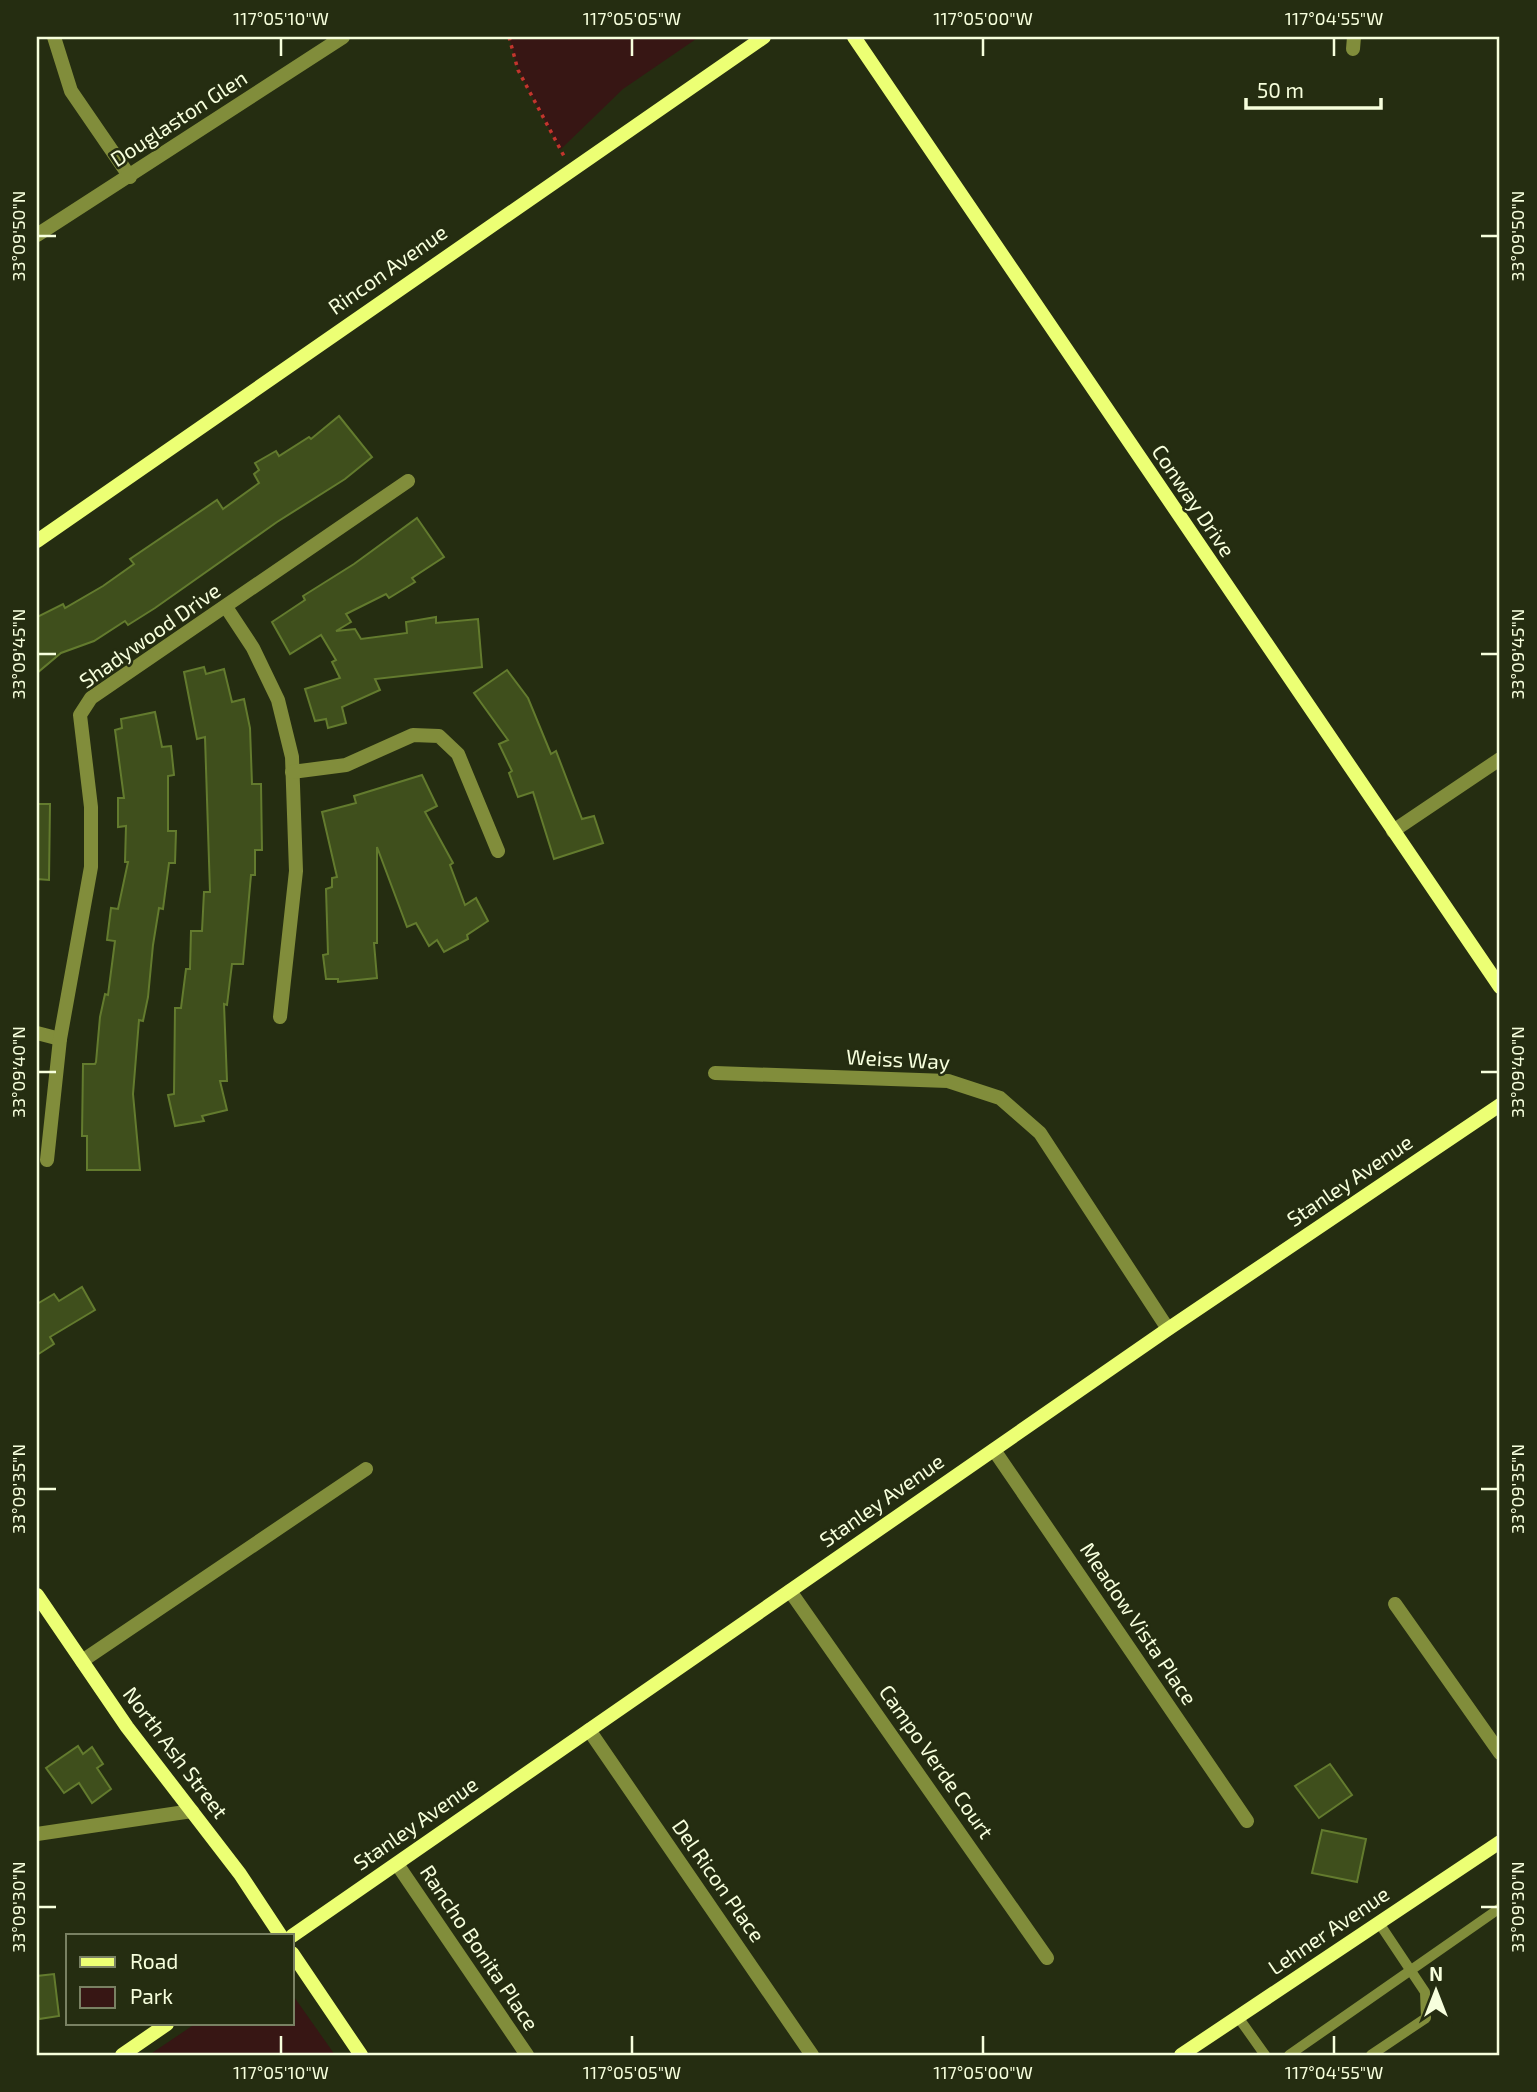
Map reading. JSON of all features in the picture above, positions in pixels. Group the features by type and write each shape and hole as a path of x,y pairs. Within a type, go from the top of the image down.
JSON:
{"street":[{"path":"54,37 72,91 130,177"},
{"name":"Douglaston Glen","path":"37,235 343,37"},
{"name":"Rincon Avenue","path":"37,541 570,169 765,37"},
{"name":"Conway Drive","path":"854,37 1500,987"},
{"name":"Shadywood Drive","path":"47,1160 60,1039 91,867 91,807 80,715 91,698 408,481"},
{"path":"226,607 253,648 278,700 292,757 296,871 280,1017"},
{"path":"292,772 346,765 413,735 439,736 458,754 498,851"},
{"path":"1394,831 1500,759"},
{"path":"37,1033 60,1039"},
{"name":"Weiss Way","path":"715,1073 948,1081 1000,1098 1041,1133 1168,1329"},
{"name":"Stanley Avenue","path":"294,1935 1168,1329 1500,1105"},
{"name":"Meadow Vista Place","path":"994,1450 1247,1821"},
{"path":"82,1661 366,1469"},
{"name":"Campo Verde Court","path":"790,1591 1047,1958"},
{"name":"North Ash Street","path":"37,1595 82,1661 240,1874 280,1934"},
{"path":"1395,1604 1500,1753"},
{"name":"Del Ricon Place","path":"589,1730 813,2055"},
{"path":"37,1833 192,1811"},
{"name":"Lehner Avenue","path":"1181,2055 1500,1842"},
{"name":"Rancho Bonita Place","path":"397,1864 527,2055"},
{"path":"294,1956 361,2055"},
{"path":"122,2055 166,2025"}],"lane":[{"path":"1289,2055 1500,1908"},
{"path":"1371,2055 1426,2018 1424,1992 1379,1923"},
{"path":"1238,2017 1265,2055"}],"path":[{"path":"509,37 518,70 570,169"}],"green space":[{"path":"509,37 699,37 623,89 560,150 518,70"},
{"path":"294,1997 335,2055 149,2055 194,2025 294,2025"}],"building":[{"path":"339,416 372,457 345,479 277,522 155,608 128,625 125,621 94,641 61,653 37,673 37,617 63,604 65,608 103,586 134,564 130,559 217,500 223,509 259,483 254,474 259,470 255,463 276,451 279,456 309,437 311,439"},
{"path":"417,518 444,557 412,578 415,582 389,598 386,594 346,614 351,622 336,631 355,629 361,639 407,633 406,622 436,617 436,623 478,619 482,667 375,679 380,690 342,707 346,723 328,728 326,719 315,721 305,689 340,678 332,662 336,660 321,635 290,654 272,622 305,600 303,596 354,564"},
{"path":"204,667 206,674 224,669 232,702 244,699 250,728 252,784 261,784 262,850 255,850 255,875 251,875 243,964 232,964 227,1005 224,1004 227,1081 220,1081 227,1110 202,1116 204,1121 175,1126 168,1095 174,1094 175,1008 181,1008 186,969 190,969 191,931 202,931 204,892 210,892 205,737 197,739 184,672"},
{"path":"507,670 528,698 551,754 556,751 582,819 594,816 603,843 554,859 533,792 518,797 509,773 512,771 499,744 508,740 474,693"},
{"path":"155,712 162,747 171,746 174,775 168,776 168,831 176,831 175,863 169,863 163,909 159,908 153,945 148,997 143,1021 139,1020 133,1094 140,1170 87,1170 87,1136 82,1136 83,1064 96,1062 100,1017 105,994 108,995 115,941 107,940 111,908 118,909 128,862 125,862 126,826 118,827 118,798 124,798 115,730 122,728 121,719"},
{"path":"422,775 437,806 425,812 453,863 450,865 465,905 476,898 488,921 467,935 468,939 444,952 437,940 429,946 416,923 407,927 377,847 377,943 374,943 377,978 338,982 338,979 326,979 323,955 328,954 326,889 332,887 332,878 337,877 322,812 356,803 354,796"},
{"path":"37,804 50,804 49,880 37,879"},
{"path":"82,1287 95,1310 50,1337 54,1344 37,1355 37,1304 54,1294 59,1301"},
{"path":"78,1746 83,1754 92,1747 103,1764 97,1768 111,1789 92,1803 79,1783 64,1793 46,1768"},
{"path":"1330,1764 1352,1795 1319,1818 1295,1786"},
{"path":"1322,1830 1366,1839 1357,1882 1312,1873"},
{"path":"54,1974 59,2016 39,2019 37,1976"}]}
